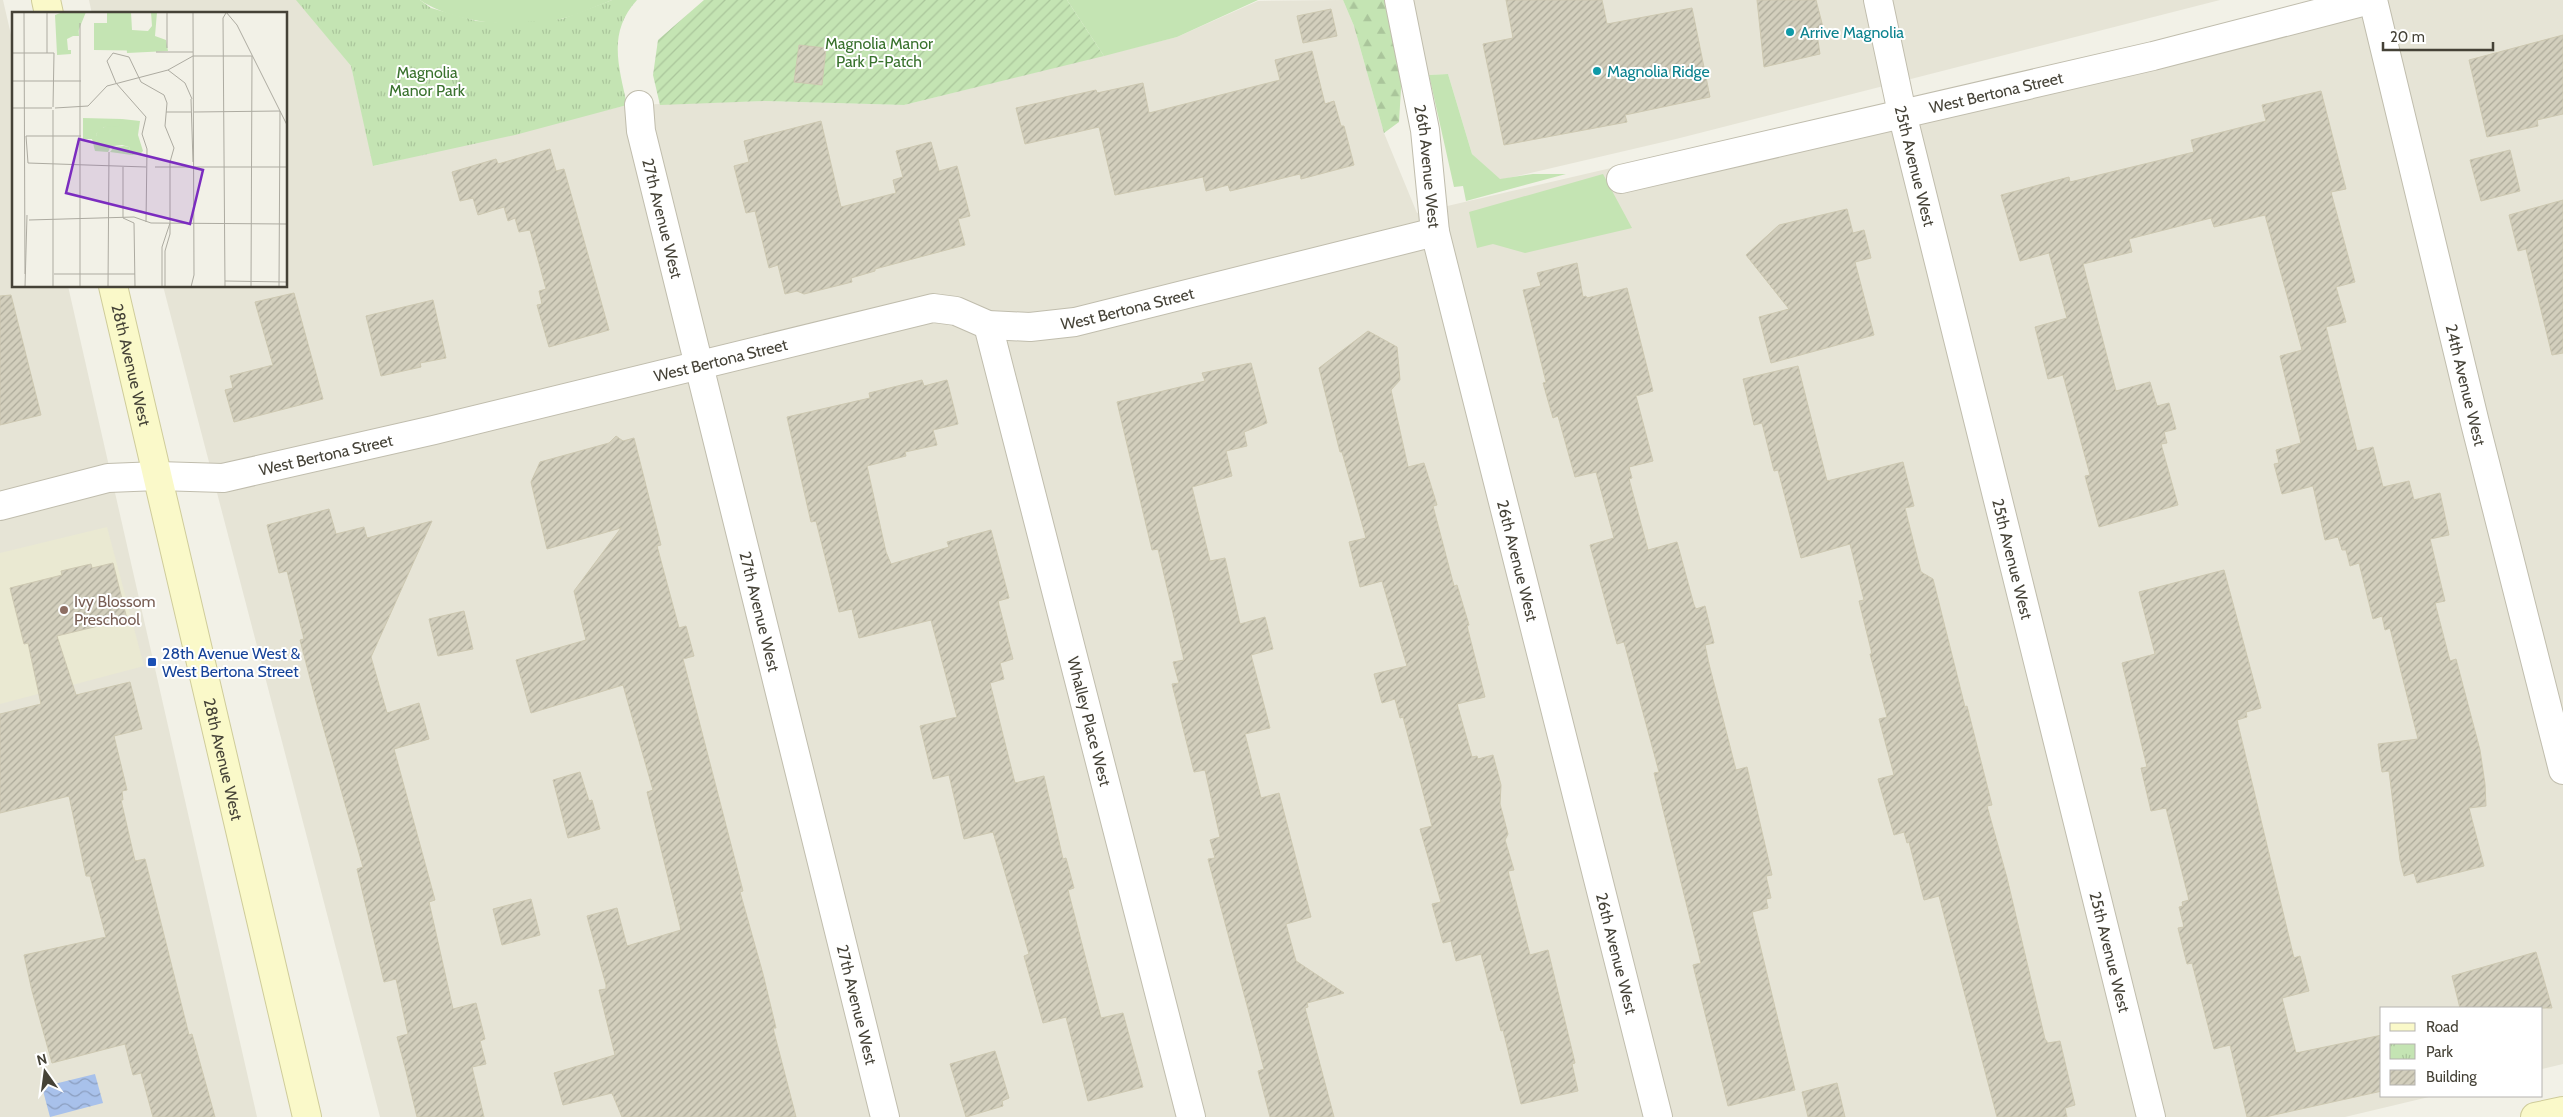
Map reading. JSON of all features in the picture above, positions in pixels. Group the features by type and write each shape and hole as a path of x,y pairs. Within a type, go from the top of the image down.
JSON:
{"street":[{"name":"26th Avenue West","path":"1399,0 1425,130 1435,232 1658,1117"},
{"name":"25th Avenue West","path":"1878,0 1902,113 2151,1117"},
{"name":"West Bertona Street","path":"1621,178 2153,56 2371,0"},
{"name":"24th Avenue West","path":"2371,0 2563,770"},
{"name":"27th Avenue West","path":"639,105 641,131 885,1117"},
{"name":"West Bertona Street","path":"0,506 108,478 158,476 223,478 434,430 933,308 956,311 988,326 1030,327 1074,322 1435,232"},
{"name":"28th Avenue West","path":"113,288 307,1117"},
{"name":"Whalley Place West","path":"988,326 1191,1117"},
{"path":"2535,1117 2563,1110"}],"shaded area":[{"path":"0,0 3,0 12,39 12,288 68,288 257,1117 0,1117"},
{"path":"89,0 297,0 351,66 374,166 627,105 765,101 904,105 1177,37 1258,1 1343,0 1354,26 1384,133 1417,213 2334,0 2563,0 2563,1064 2543,1069 2543,1007 2380,1007 2380,1097 2429,1097 2345,1117 380,1117 164,288 288,288 288,12 92,12"},
{"path":"1399,0 2220,0 1676,139 1500,180 1472,154 1448,74 1429,75 1402,72"},
{"name":"Ivy Blossom Preschool","path":"107,527 144,666 0,704 0,553"}],"green space":[{"name":"Magnolia Manor Park","path":"296,0 420,0 431,8 476,21 511,23 562,19 612,0 637,0 628,12 619,37 619,63 627,105 515,135 373,166 351,66"},
{"path":"420,0 612,0 561,19 508,24 452,15"},
{"name":"Magnolia Manor Park P-Patch","path":"704,0 1067,0 1104,56 904,105 765,101 660,105 653,75 658,40"},
{"path":"1067,0 1258,0 1177,37 1104,56"},
{"path":"1343,0 1399,0 1404,40 1399,122 1384,133 1354,26"},
{"path":"1448,74 1472,154 1500,179 1533,174 1566,174 1466,201 1463,186 1454,187 1429,75"},
{"path":"1603,174 1632,228 1525,253 1493,244 1477,248 1469,212"}],"water":[{"path":"95,1074 103,1103 50,1117 42,1087"}],"building":[{"name":"Magnolia Ridge","path":"1506,0 1602,0 1607,24 1692,8 1710,97 1625,115 1627,122 1504,145 1483,44 1513,38"},
{"name":"Arrive Magnolia","path":"1757,0 1816,0 1824,31 1817,34 1820,54 1764,67"},
{"path":"1331,9 1337,36 1303,43 1297,16"},
{"path":"2563,35 2563,114 2537,120 2538,126 2487,137 2469,60"},
{"path":"799,45 826,48 822,85 794,82"},
{"path":"1312,51 1325,104 1334,101 1341,126 1344,126 1354,165 1301,179 1300,174 1230,191 1228,185 1206,191 1203,177 1115,195 1099,127 1025,144 1016,108 1096,90 1097,93 1143,83 1149,113 1280,80 1275,60"},
{"path":"2321,91 2346,189 2331,192 2355,282 2336,287 2346,322 2326,327 2357,451 2373,447 2383,487 2409,481 2414,500 2440,493 2449,535 2430,539 2445,601 2435,603 2450,661 2456,659 2480,750 2485,784 2486,806 2469,808 2484,866 2417,883 2414,873 2404,876 2400,860 2389,771 2382,772 2378,744 2418,739 2390,628 2385,630 2382,616 2373,619 2359,563 2350,566 2346,550 2342,550 2338,537 2325,540 2313,486 2282,494 2274,464 2279,463 2276,450 2301,443 2280,356 2302,350 2265,215 2214,227 2211,218 2129,239 2132,252 2083,264 2116,391 2150,382 2157,406 2169,403 2176,429 2164,432 2167,443 2161,444 2178,505 2099,527 2085,476 2090,475 2063,375 2048,379 2035,327 2067,318 2049,253 2020,261 2001,195 2069,177 2070,182 2194,152 2191,140 2266,121 2262,105"},
{"path":"821,121 841,207 896,193 893,180 903,177 896,151 931,142 939,171 957,166 970,216 958,219 965,245 875,269 875,271 851,278 852,282 804,294 797,291 785,294 778,265 769,268 755,211 746,213 734,166 749,162 744,141"},
{"path":"550,149 556,171 564,169 609,330 549,347 537,305 542,304 539,291 546,289 530,230 519,232 515,218 508,221 504,207 478,215 473,198 460,201 452,172 496,159 498,164"},
{"path":"2510,150 2520,191 2481,201 2470,160"},
{"path":"2563,200 2563,353 2552,355 2526,249 2518,251 2509,215"},
{"path":"1847,209 1853,233 1864,230 1871,258 1855,262 1874,335 1771,363 1759,317 1789,309 1746,255 1779,225"},
{"path":"1577,263 1583,297 1586,296 1587,298 1627,288 1653,391 1636,396 1653,461 1629,467 1632,478 1629,479 1648,550 1677,542 1694,605 1696,609 1705,606 1714,643 1705,645 1709,664 1736,770 1747,767 1772,875 1766,876 1771,898 1766,899 1768,908 1752,912 1795,1090 1728,1106 1693,965 1701,963 1654,773 1659,772 1624,642 1617,644 1590,545 1614,538 1596,472 1575,477 1558,416 1553,418 1543,383 1546,382 1523,290 1541,286 1537,273"},
{"path":"294,293 323,399 234,422 225,390 233,388 230,376 273,365 255,302"},
{"path":"11,295 41,415 0,425 0,296"},
{"path":"433,300 446,358 420,363 421,367 381,376 366,316"},
{"path":"1368,331 1397,347 1400,380 1391,390 1408,467 1424,463 1437,505 1433,506 1454,586 1457,585 1469,625 1467,626 1485,697 1457,704 1472,757 1477,756 1478,759 1493,755 1501,785 1500,804 1508,834 1505,840 1514,870 1508,871 1530,955 1548,950 1575,1063 1572,1064 1578,1091 1521,1104 1503,1030 1501,1031 1481,954 1456,961 1451,941 1443,943 1432,904 1441,902 1420,829 1432,826 1403,717 1400,718 1395,699 1382,703 1374,674 1407,666 1382,581 1360,587 1349,542 1366,538 1342,452 1340,452 1319,368"},
{"path":"1251,363 1267,423 1244,432 1247,446 1226,451 1232,476 1192,487 1210,561 1225,558 1240,624 1265,617 1273,649 1251,655 1270,728 1245,734 1261,798 1279,793 1311,917 1286,924 1296,961 1344,993 1307,1003 1308,1007 1305,1008 1334,1117 1270,1117 1258,1071 1264,1069 1208,859 1215,858 1210,840 1220,837 1205,770 1194,772 1172,684 1179,683 1173,662 1184,660 1158,549 1152,550 1117,402 1205,381 1202,373"},
{"path":"1798,366 1827,481 1903,462 1914,506 1905,508 1921,572 1933,579 1965,707 1967,706 1992,805 1987,806 2007,878 2045,1039 2048,1043 2060,1041 2075,1105 2065,1108 2067,1117 1997,1117 1939,896 1924,900 1909,842 1907,843 1904,832 1894,835 1878,779 1894,775 1879,719 1887,717 1870,654 1872,654 1859,601 1864,600 1850,544 1801,558 1778,470 1774,471 1762,423 1754,425 1743,379"},
{"path":"922,380 924,386 947,380 958,424 933,430 937,445 905,452 906,456 867,466 886,552 891,564 949,547 947,542 991,530 1009,598 998,601 1013,659 1000,663 1004,679 990,683 1015,783 1044,776 1063,859 1066,858 1074,888 1068,890 1101,1018 1123,1013 1143,1087 1088,1101 1066,1017 1043,1023 1024,956 1029,954 993,832 964,839 949,775 933,779 920,726 957,717 931,620 859,638 852,609 839,612 816,521 811,522 787,417 870,398 869,393"},
{"path":"616,436 623,441 634,438 661,545 657,546 679,628 686,626 694,656 683,659 743,891 740,892 763,974 776,1028 773,1028 796,1117 622,1117 612,1093 563,1105 554,1073 615,1055 599,990 606,989 606,985 587,916 617,908 627,946 681,930 647,792 653,790 623,685 531,713 516,660 586,640 574,591 621,528 547,549 531,482 540,462 609,443"},
{"path":"329,509 336,534 364,527 367,538 432,521 371,657 387,713 419,703 429,739 394,749 435,900 429,902 453,1009 476,1003 485,1039 480,1041 486,1064 472,1067 484,1117 417,1117 397,1037 408,1034 396,979 384,982 357,869 363,867 300,640 304,639 287,571 279,573 267,525"},
{"path":"113,563 127,619 57,636 76,695 130,682 142,729 114,736 127,790 122,791 123,800 121,800 135,861 145,859 189,1035 192,1034 215,1117 153,1117 141,1073 133,1075 125,1044 52,1063 24,955 106,937 90,876 86,876 69,796 0,813 0,714 41,704 28,643 24,644 10,588 62,575 61,571 91,564 92,568"},
{"path":"2224,570 2261,708 2246,712 2247,717 2237,720 2294,958 2300,956 2309,991 2282,998 2296,1053 2380,1035 2380,1091 2265,1117 2247,1117 2230,1045 2214,1049 2192,963 2187,964 2178,928 2184,927 2179,907 2183,906 2182,902 2189,900 2166,808 2151,811 2141,768 2147,767 2122,663 2155,654 2139,592"},
{"path":"464,611 473,649 438,656 429,619"},
{"path":"580,772 589,801 592,800 600,829 568,838 553,780"},
{"path":"531,899 540,935 502,945 493,909"},
{"path":"2536,952 2552,1008 2460,1007 2452,976"},
{"path":"995,1051 1009,1098 1002,1101 1003,1106 966,1117 950,1064"},
{"path":"1837,1083 1845,1117 1808,1117 1802,1092"}],"place":[{"name":"Arrive Magnolia","path":"1790,32"},
{"name":"Magnolia Ridge","path":"1597,71"},
{"name":"Ivy Blossom Preschool","path":"64,610"},
{"name":"28th Avenue West & West Bertona Street","path":"152,662"}]}
